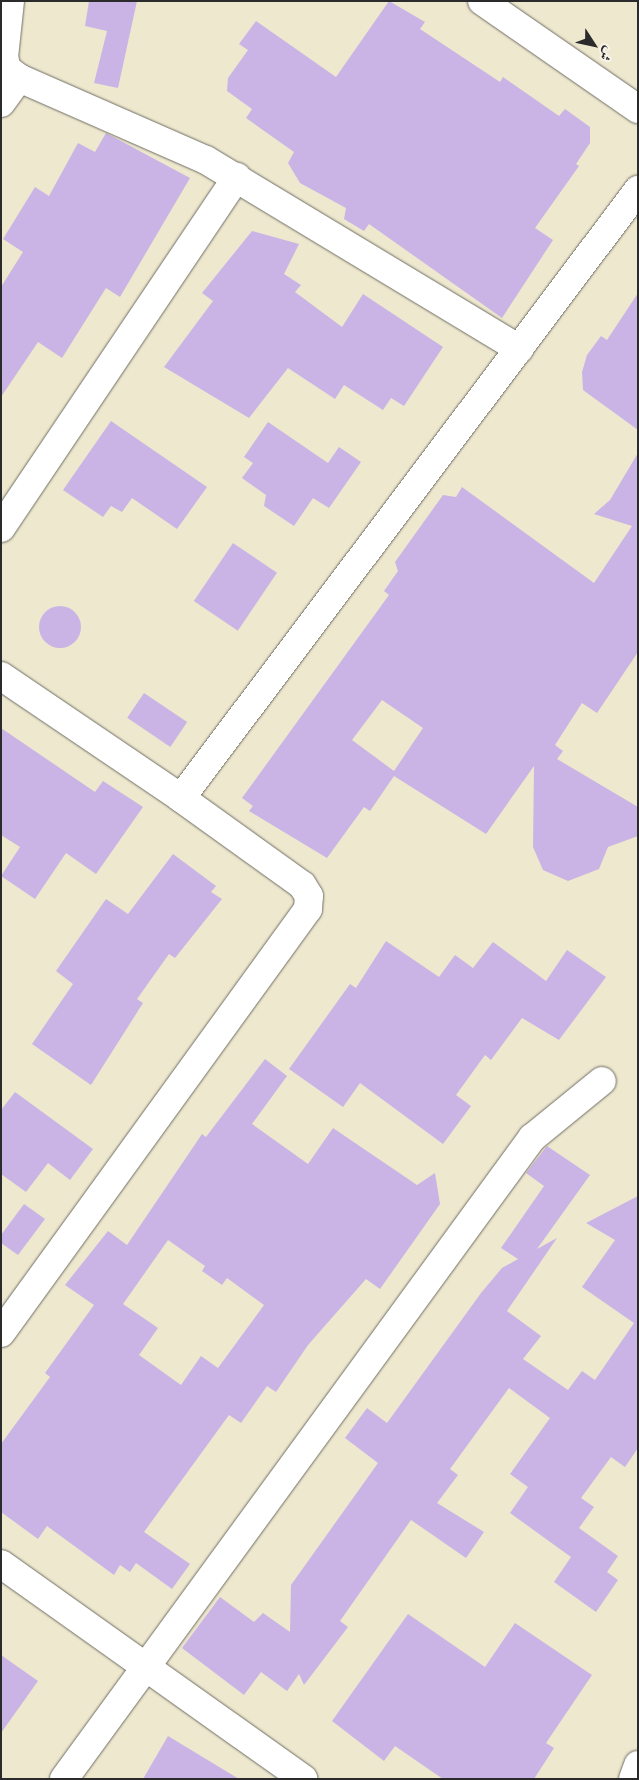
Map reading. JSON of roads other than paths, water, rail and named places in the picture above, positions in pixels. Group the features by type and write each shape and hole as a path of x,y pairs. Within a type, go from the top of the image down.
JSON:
{"street":[{"path":"10,1 4,57 7,69 19,78 237,177 519,349"},
{"path":"482,1 638,109"},
{"path":"1,103 19,78"},
{"path":"1,528 237,177"},
{"path":"181,798 638,190"},
{"path":"1,676 181,798 302,885 309,896 308,909 1,1333"},
{"path":"64,1779 143,1666 532,1138 602,1081"},
{"path":"1,1564 302,1779"},
{"path":"633,1779 638,1765"}]}
